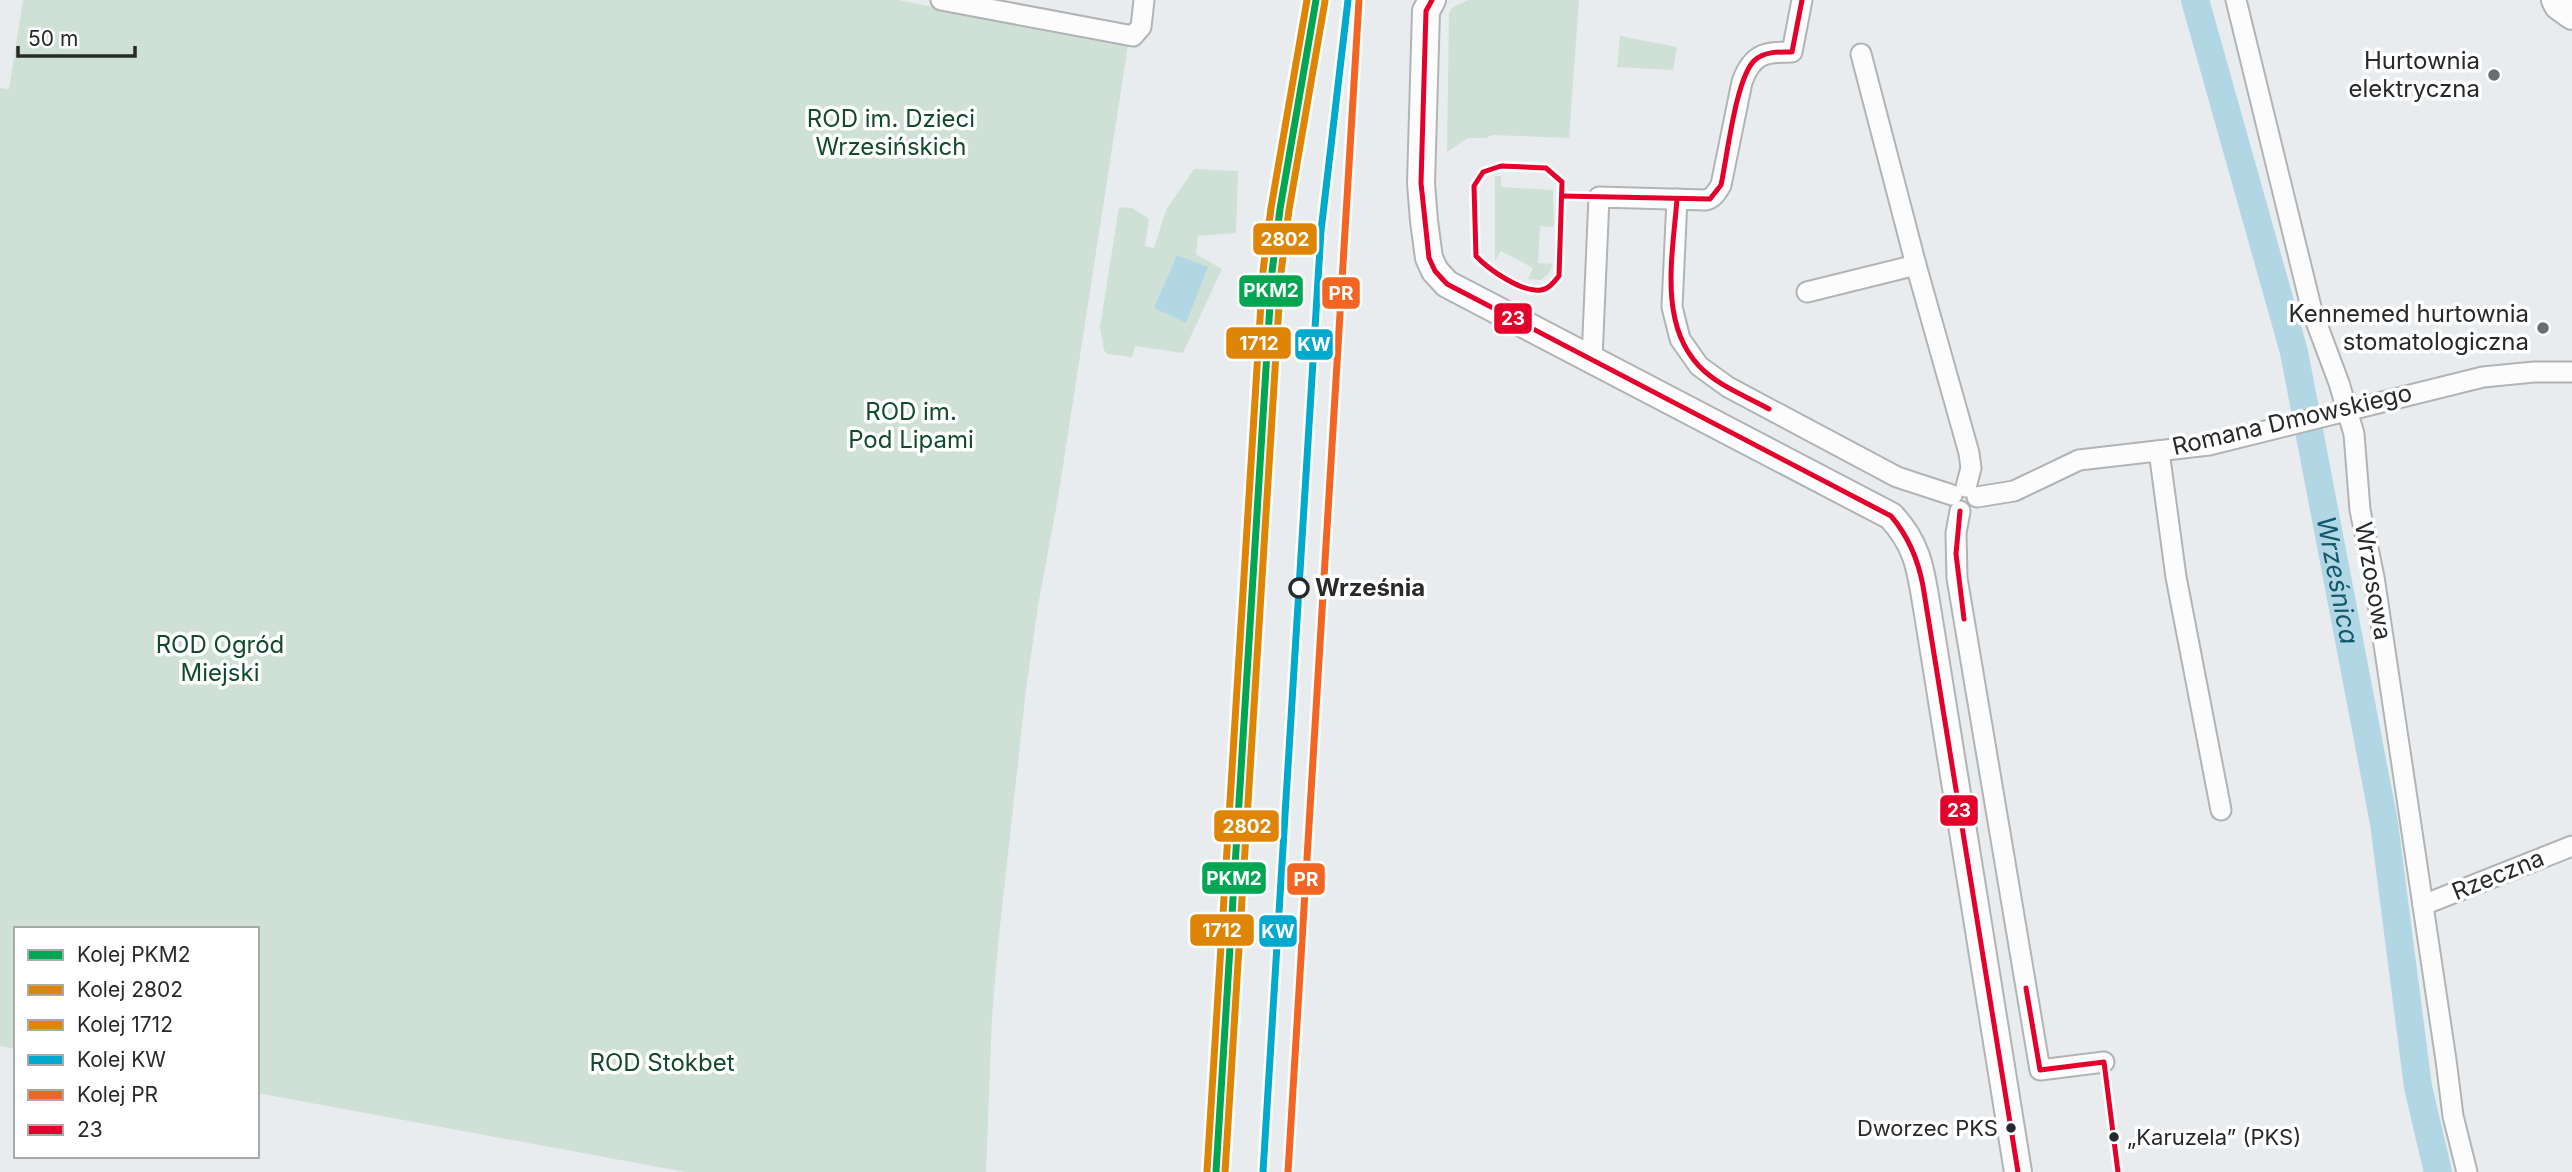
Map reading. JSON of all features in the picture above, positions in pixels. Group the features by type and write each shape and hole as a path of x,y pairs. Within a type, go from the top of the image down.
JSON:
{"street":[{"path":"941,0 1133,36 1141,27 1144,0"},
{"path":"1592,359 1599,197 1705,200 1717,193 1747,68 1755,59 1772,52 1792,52 1802,0"},
{"name":"Wrzosowa","path":"2236,0 2339,411 2354,434 2360,510 2374,577 2453,1116 2467,1172"},
{"path":"2555,0 2558,6 2572,16"},
{"path":"1428,4 1421,183 1424,222 1435,271 1447,284 1891,516 1911,541 1918,557 1926,603 2018,1172"},
{"path":"1861,54 1969,453 1971,468 1956,533 1957,578 2040,1070 2104,1062"},
{"path":"1676,199 1672,307 1680,339 1699,366 1728,387 1897,477 1964,498"},
{"path":"1807,292 1916,265"},
{"name":"Romana Dmowskiego","path":"1964,498 2014,491 2079,460 2209,445 2483,377 2534,372 2572,372"},
{"path":"2160,451 2176,577 2221,810"},
{"name":"Rzeczna","path":"2423,905 2572,846"}],"green space":[{"path":"23,0 898,0 1128,45 1026,690 992,1017 986,1172 685,1172 259,1093 259,927 14,927 14,1049 0,1046 0,88 9,89"},
{"path":"1468,0 1579,0 1569,138 1492,135 1486,138 1468,138 1447,152 1449,13 1453,7"},
{"path":"1620,36 1677,47 1673,70 1617,67"},
{"path":"1194,169 1238,171 1236,233 1198,236 1196,254 1222,269 1183,353 1135,346 1132,357 1107,354 1100,327 1119,207 1132,208 1149,219 1145,246 1154,248 1166,210"},
{"path":"1495,176 1501,176 1501,187 1553,190 1554,227 1540,226 1538,263 1553,264 1549,273 1541,280 1528,279 1533,268 1501,251 1495,261"}],"water":[{"path":"1177,255 1208,267 1186,323 1154,308"}],"waterway":[{"name":"Wrześnica","path":"2195,0 2294,352 2384,823 2418,1087 2438,1172"}],"rail line":[{"name":"1712","path":"1207,1171 1263,271 1271,208 1307,0"},
{"name":"PKM2","path":"1216,1172 1272,272 1280,209 1316,0"},
{"name":"KW","path":"1263,1172 1321,231 1348,0"},
{"name":"PR","path":"1288,1172 1359,0"},
{"name":"2802","path":"1225,1172 1281,273 1289,210 1325,1"}],"transit line":[{"name":"23","path":"1432,0 1426,11 1421,183 1429,258 1435,271 1447,284 1891,516 1908,540 1923,586 2018,1172"},
{"name":"23","path":"1562,196 1710,199 1721,185 1737,99 1748,69 1763,55 1792,52 1802,0"},
{"name":"23","path":"1501,166 1546,168 1562,182 1559,276 1544,289 1533,290 1515,284 1476,256 1474,186 1483,172 1501,166"},
{"name":"23","path":"1677,199 1671,287 1673,309 1686,349 1699,366 1715,379 1769,409"},
{"name":"23","path":"1960,511 1956,554 1964,619"},
{"name":"23","path":"2026,988 2040,1070 2104,1062 2118,1172"}],"place":[{"name":"Hurtownia elektryczna","path":"2494,75"},
{"name":"Kennemed hurtownia stomatologiczna","path":"2543,328"},
{"name":"Września","path":"1299,588"},
{"name":"Dworzec PKS","path":"2011,1128"},
{"name":"„Karuzela” (PKS)","path":"2114,1137"}],"park label":[{"name":"ROD im. Dzieci Wrzesińskich","path":"891,133"},
{"name":"ROD im. Pod Lipami","path":"911,426"},
{"name":"ROD Ogród Miejski","path":"220,659"},
{"name":"ROD Stokbet","path":"662,1063"}]}
